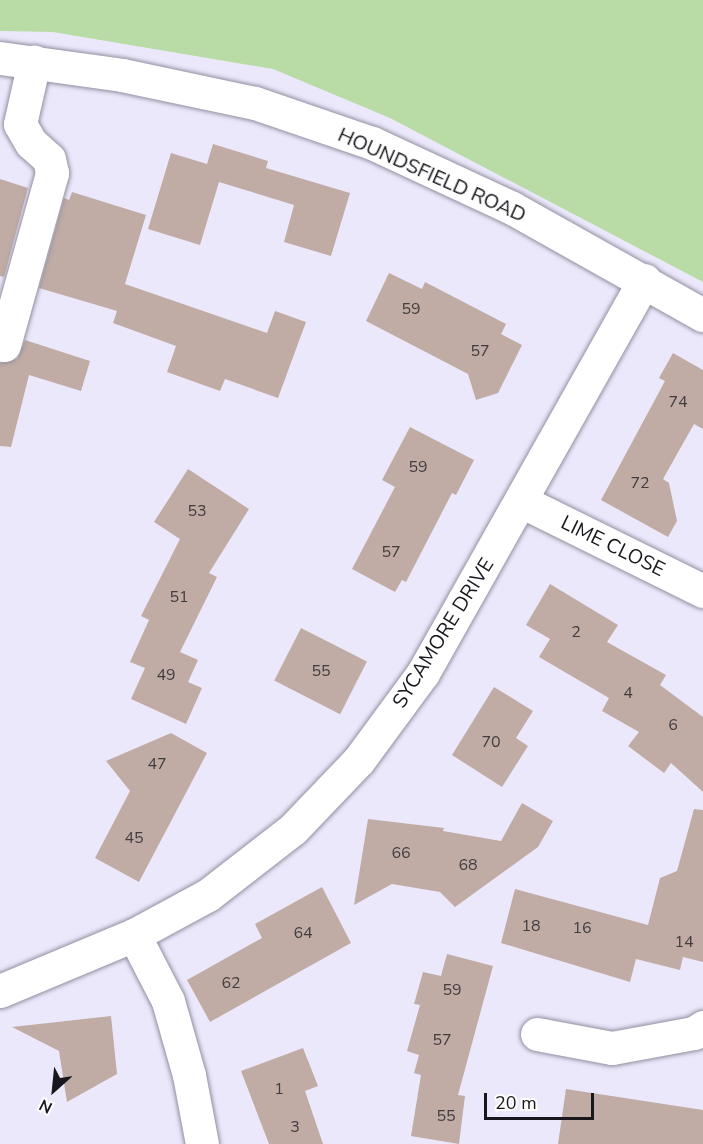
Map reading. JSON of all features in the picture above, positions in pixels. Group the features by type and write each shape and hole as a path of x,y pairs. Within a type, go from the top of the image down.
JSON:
{"street":[{"name":"HOUNDSFIELD ROAD","path":"0,58 122,75 255,104 372,143 512,208 703,315"},
{"path":"4,345 52,173 49,159 31,143 20,123 34,62"},
{"name":"SYCAMORE DRIVE","path":"0,991 134,935 218,888 293,829 359,760 423,673 523,502 644,280"},
{"name":"LIME CLOSE","path":"523,502 703,591"},
{"path":"134,935 168,1001 189,1075 202,1144"},
{"path":"537,1034 612,1048 694,1033 703,1027"}],"green space":[{"path":"0,0 703,0 703,282 390,118 273,69 53,32 0,31"}],"building":[{"path":"213,144 268,161 266,168 350,193 331,256 284,242 294,205 219,182 200,245 148,229 171,153 207,164"},
{"path":"0,179 28,188 4,277 0,276"},
{"path":"72,192 146,215 125,284 267,333 275,311 306,322 278,398 225,379 220,391 167,372 176,346 113,323 117,311 39,288 64,198 69,200"},
{"path":"389,273 422,289 425,282 506,324 501,334 522,345 498,393 476,400 468,374 366,321"},
{"path":"25,340 90,361 81,391 29,375 11,447 0,446 0,363 17,359"},
{"path":"673,353 703,370 703,429 694,424 663,479 669,483 677,521 668,537 601,500 665,381 659,378"},
{"path":"410,427 474,460 456,495 452,493 406,582 402,580 395,592 352,569 395,487 382,480"},
{"path":"188,469 249,509 209,573 217,577 180,652 198,660 188,682 202,688 186,724 131,699 145,668 130,662 149,620 141,616 180,539 154,522"},
{"path":"550,584 618,625 607,642 666,675 660,685 703,717 703,792 671,763 664,773 628,746 639,732 602,711 609,698 539,657 550,639 526,625"},
{"path":"301,628 367,662 340,714 274,681"},
{"path":"494,687 533,711 516,738 528,746 502,787 452,755"},
{"path":"171,733 207,753 139,882 95,858 130,791 106,761"},
{"path":"522,803 553,821 538,847 455,907 440,892 392,884 354,905 368,819 444,828 443,831 501,841"},
{"path":"694,809 703,810 703,962 683,957 680,970 636,959 630,982 501,943 515,889 648,925 660,878 677,871"},
{"path":"322,887 351,943 210,1022 187,980 262,938 255,924"},
{"path":"447,954 493,966 458,1095 465,1096 459,1144 411,1136 421,1075 414,1073 419,1055 407,1051 420,1005 414,1004 423,972 441,976"},
{"path":"111,1016 117,1074 67,1102 59,1051 12,1027"},
{"path":"303,1048 318,1086 305,1091 323,1144 269,1144 241,1071"},
{"path":"566,1089 703,1110 703,1144 558,1144"}]}
